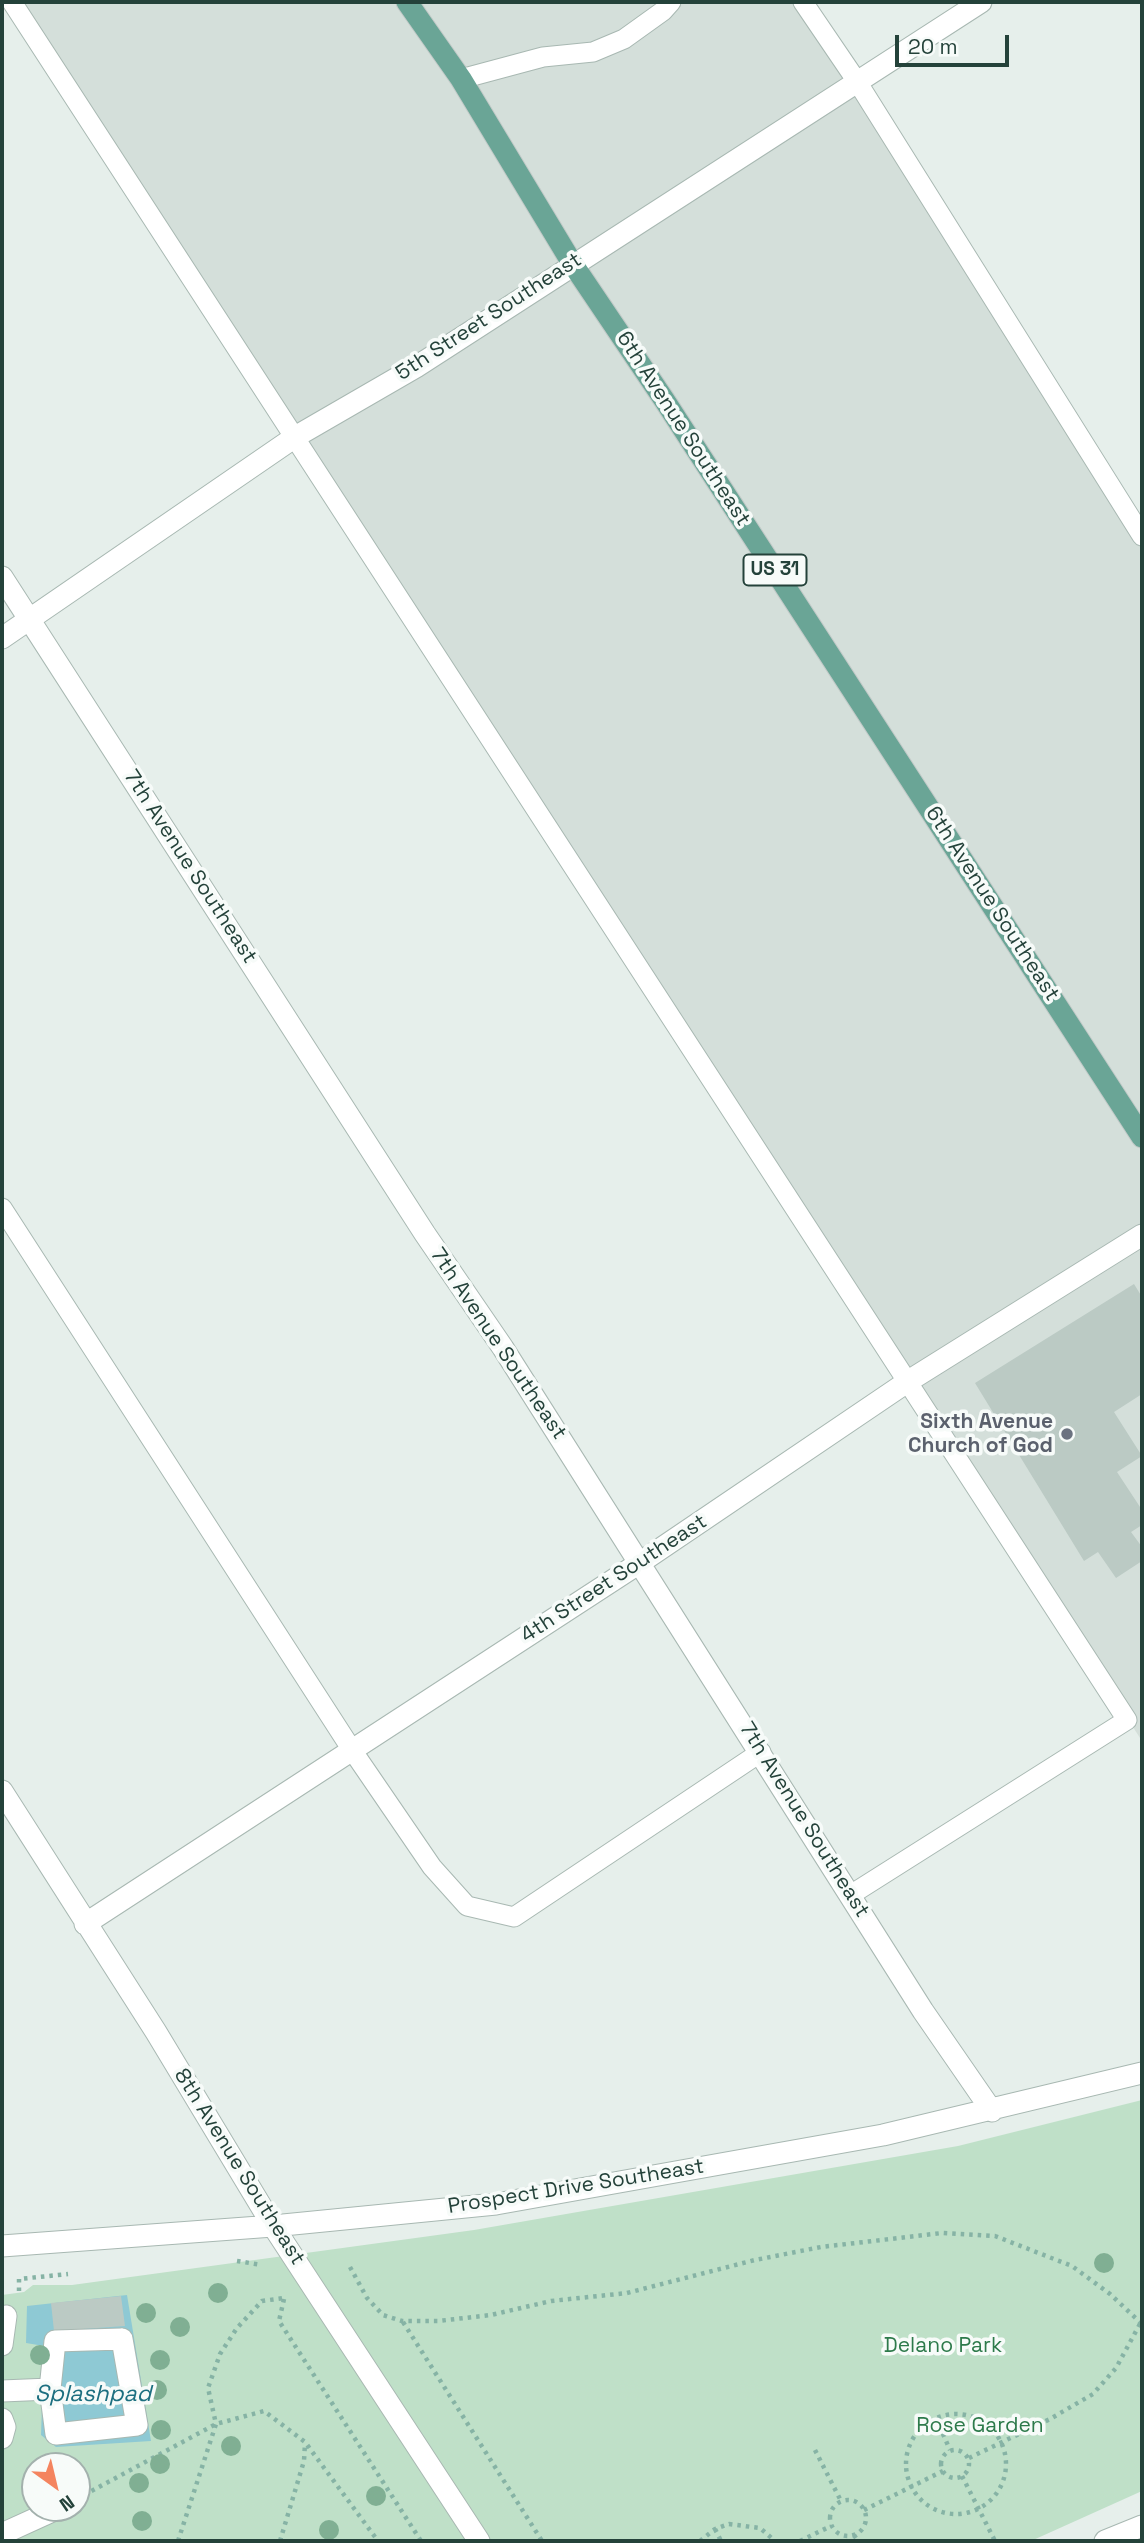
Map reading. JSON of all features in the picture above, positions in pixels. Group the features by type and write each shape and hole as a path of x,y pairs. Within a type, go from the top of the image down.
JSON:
{"main road":[{"name":"6th Avenue Southeast","path":"407,2 461,79 572,263 681,424 1142,1137"}],"street":[{"name":"5th Street Southeast","path":"2,638 295,437 416,367 572,263 858,83 981,2"},
{"name":"7th Avenue Southeast","path":"2,577 425,1234 503,1348 852,1894 923,2011 992,2111"},
{"name":"4th Street Southeast","path":"85,1923 640,1562 907,1382 1142,1235"},
{"name":"8th Avenue Southeast","path":"2,1791 156,2032 273,2226 480,2541"},
{"name":"Prospect Drive Southeast","path":"2,2246 273,2226 496,2204 883,2135 1142,2073"},
{"path":"2,2345 6,2316"},
{"path":"122,2339 137,2425 56,2434 50,2389 55,2341 122,2339"},
{"path":"2,2392 50,2389"},
{"path":"2,2419 5,2427 2,2438"},
{"path":"2,2534 28,2522"},
{"path":"1105,2541 1142,2526"}],"lane":[{"path":"12,2 1127,1720 852,1894"},
{"path":"461,79 543,57 593,52 624,38 663,11 671,2"},
{"path":"803,2 858,83 1142,536"},
{"path":"2,1208 352,1750 432,1867 467,1906 514,1917 761,1752"}],"path":[{"path":"350,2267 366,2298 383,2315 402,2321 491,2315 551,2301 627,2293 808,2249 942,2232 995,2236 1072,2266 1110,2294 1141,2323 1116,2368 1093,2394 969,2458"},
{"path":"229,2261 261,2263 267,2272"},
{"path":"6,2316 18,2315 19,2279 72,2274"},
{"path":"279,2289 284,2298 279,2321 421,2541"},
{"path":"178,2541 216,2424 208,2388 220,2354 237,2328 262,2301 284,2298"},
{"path":"402,2321 542,2541"},
{"path":"91,2491 216,2424 264,2411 305,2442 378,2541"},
{"path":"966,2415 981,2420 1001,2442 1005,2457 1000,2487 978,2509 964,2514 933,2509 911,2487 906,2471 912,2439 936,2418 966,2415"},
{"path":"936,2418 950,2450"},
{"path":"280,2541 304,2461 305,2442"},
{"path":"815,2450 841,2501"},
{"path":"950,2450 959,2450 969,2458 970,2466 962,2476 954,2478 943,2470 942,2459 950,2450"},
{"path":"864,2510 943,2470"},
{"path":"962,2476 995,2541"},
{"path":"841,2501 856,2502 864,2510 863,2527 854,2535 843,2536 831,2526 830,2513 841,2501"},
{"path":"700,2541 715,2529 729,2524 760,2528 775,2541"},
{"path":"800,2541 831,2526"},
{"path":"715,2529 721,2541"},
{"path":"854,2535 858,2541"}],"shaded area":[{"path":"15,2 797,2 1142,519 1142,1741"}],"green space":[{"name":"Delano Park","path":"1142,2100 1142,2491 1031,2541 2,2541 2,2295 24,2292 33,2285 72,2285 474,2230 958,2146"}],"water":[{"name":"Splashpad","path":"127,2295 151,2441 56,2447 41,2435 44,2346 26,2343 27,2306"}],"building":[{"name":"Sixth Avenue Church of God","path":"1134,1284 1142,1297 1142,1394 1114,1412 1142,1456 1117,1472 1142,1510 1142,1525 1131,1532 1142,1547 1142,1561 1116,1578 1098,1552 1084,1561 975,1383"},
{"path":"121,2296 125,2326 54,2331 51,2303"}],"place":[{"name":"Sixth Avenue Church of God","path":"1067,1434"}],"park label":[{"name":"Rose Garden","path":"980,2426"}]}
